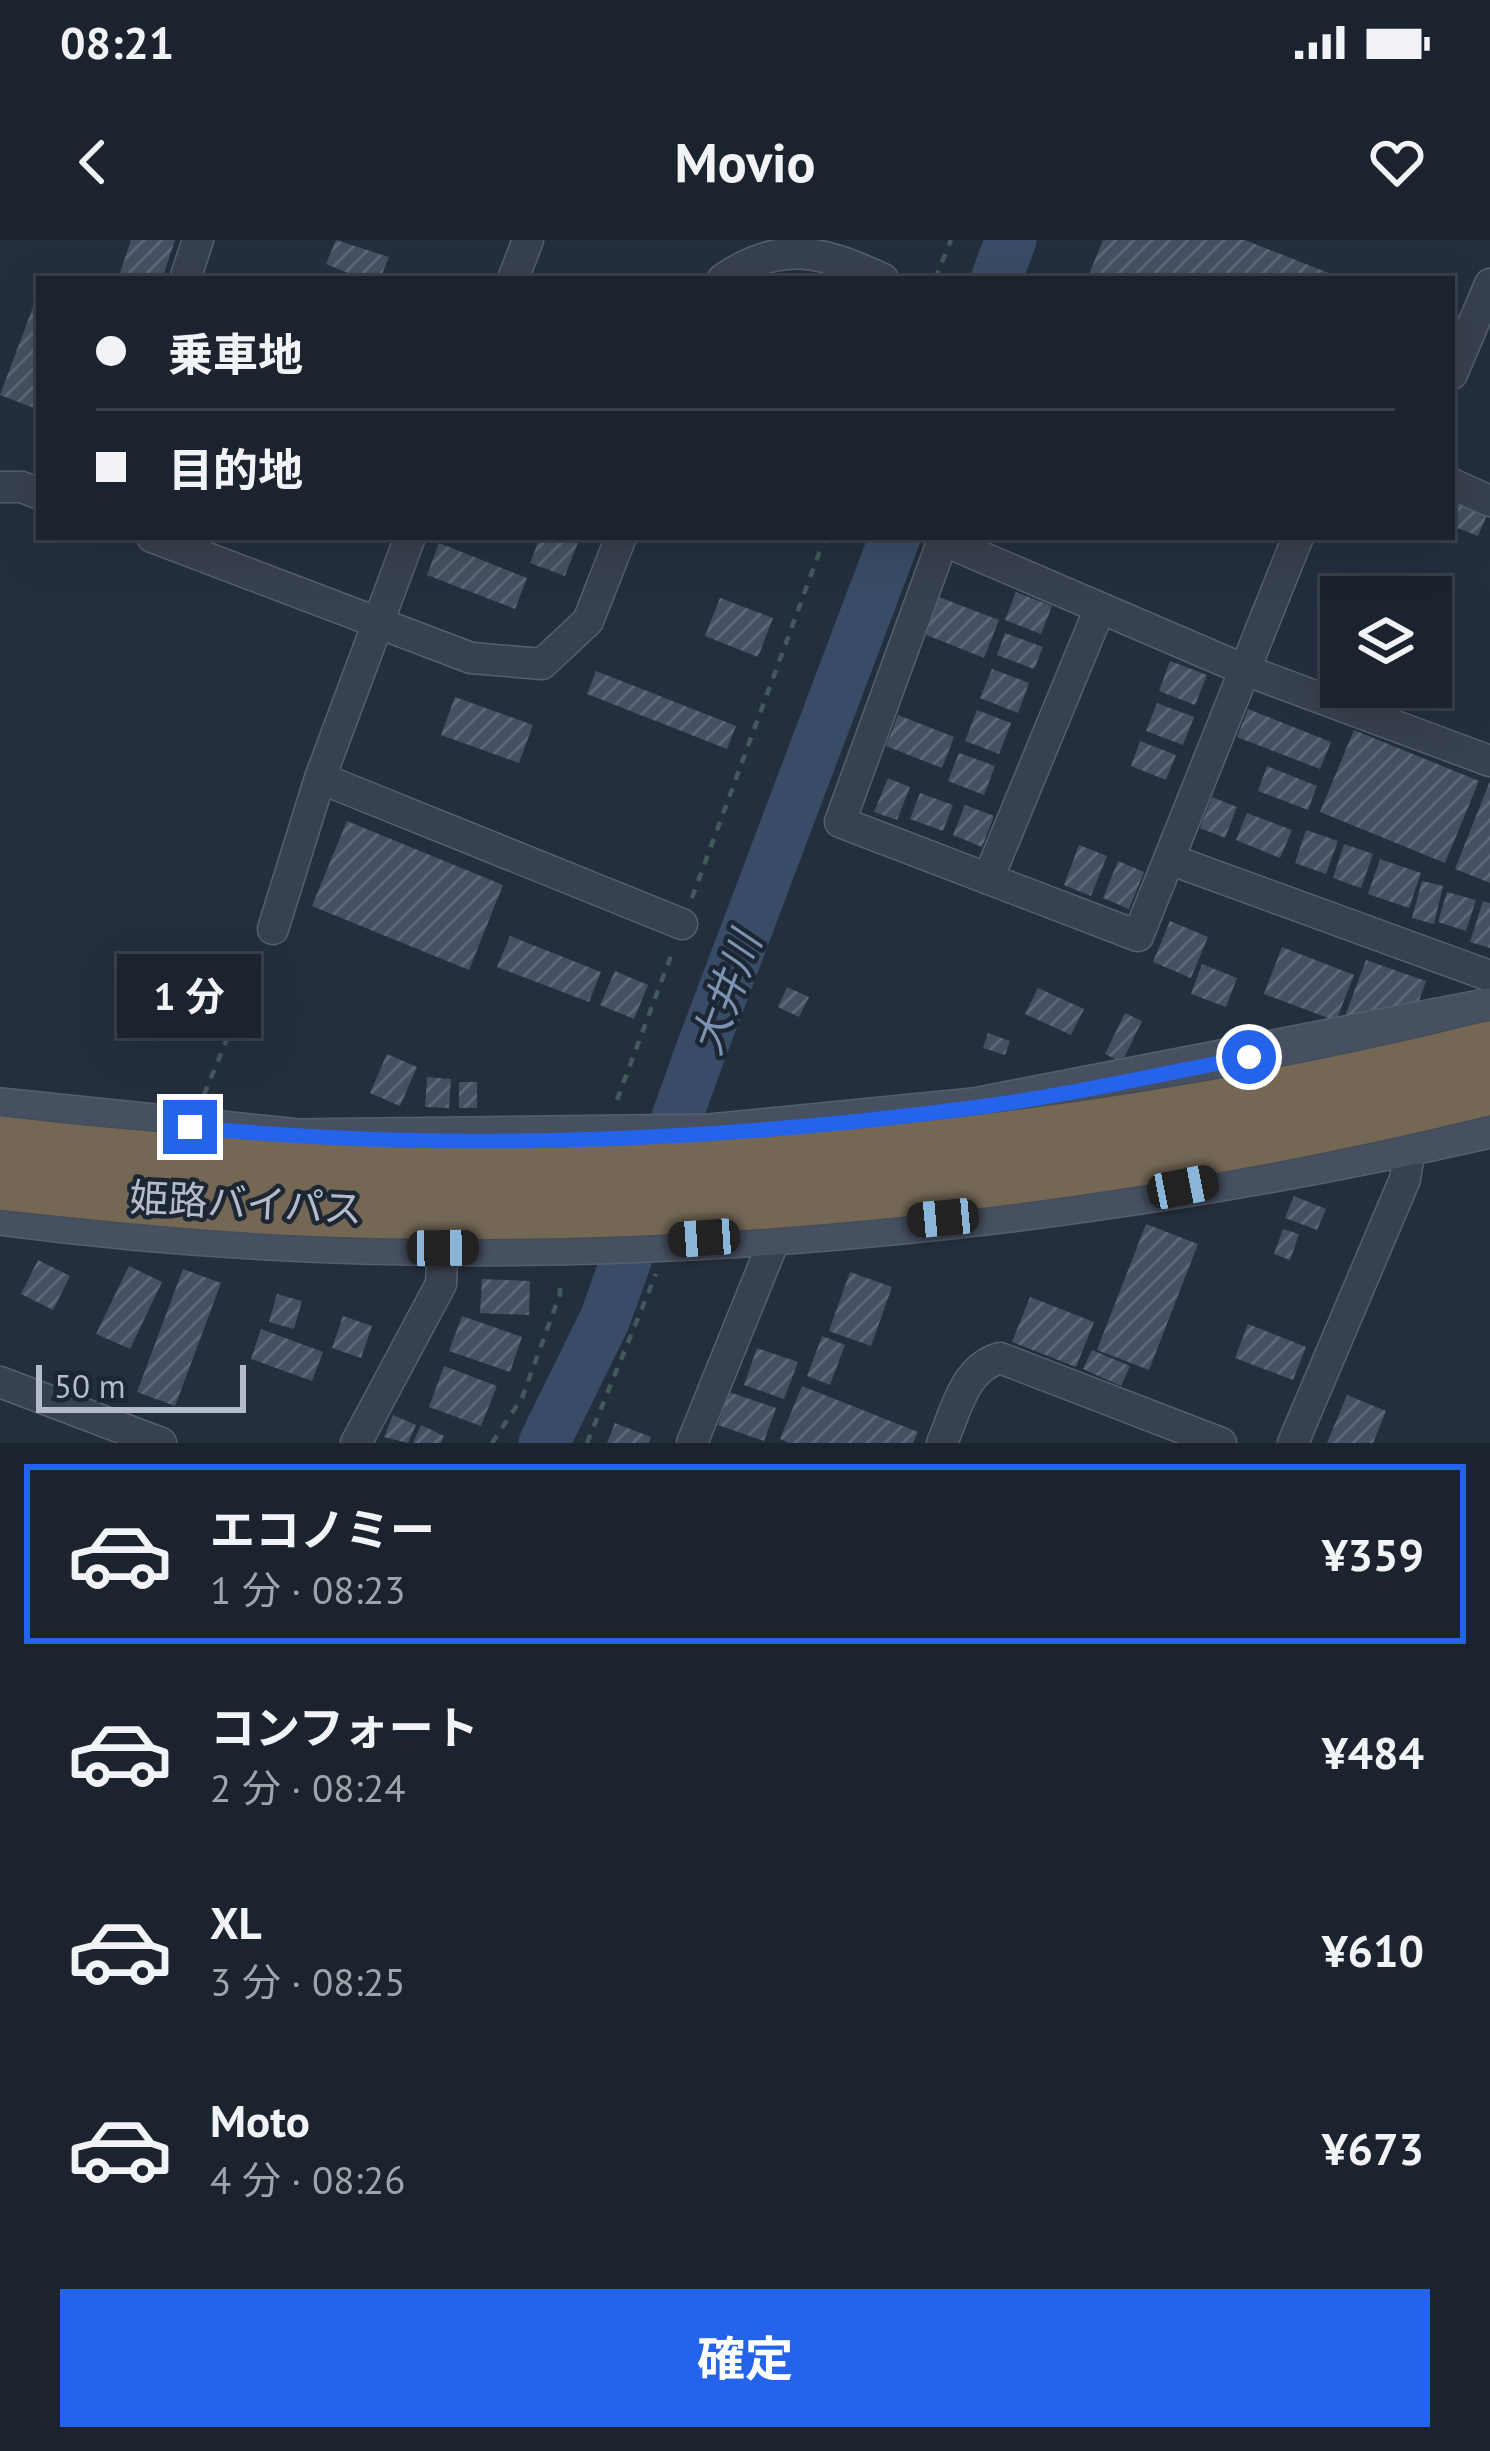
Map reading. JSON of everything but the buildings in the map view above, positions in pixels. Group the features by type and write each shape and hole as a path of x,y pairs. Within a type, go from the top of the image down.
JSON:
{"highway":[{"name":"姫路バイパス","path":"0,1142 222,1165 564,1172 710,1163 917,1148 1131,1120 1490,1047"},
{"name":"姫路バイパス","path":"0,1184 283,1209 552,1212 767,1202 921,1190 1118,1164 1354,1123 1490,1089"}],"street":[{"path":"186,276 198,240"},
{"path":"514,276 528,240"},
{"path":"727,276 751,252 806,243 877,276"},
{"path":"1455,367 1490,284"},
{"path":"1455,485 1490,501"},
{"path":"0,487 36,493"},
{"path":"160,540 470,658 542,664 588,621 620,540"},
{"path":"272,928 320,778 409,540"},
{"path":"943,540 840,822 1138,936 1297,540"},
{"path":"945,540 1245,670 1490,761"},
{"path":"988,878 1100,608"},
{"path":"320,778 682,925"},
{"path":"1169,859 1490,976"},
{"path":"0,1108 298,1138 710,1134 974,1108 1490,1008"},
{"path":"0,1215 443,1248 667,1241 984,1214 1183,1187 1490,1128"},
{"path":"356,1443 441,1284 448,1138"},
{"path":"1293,1443 1405,1179 1410,1146"},
{"path":"692,1443 777,1233"},
{"path":"942,1443 972,1374 982,1363 1000,1358 1221,1443"},
{"path":"0,1382 160,1443"}],"path":[{"path":"936,276 951,240"},
{"path":"603,1138 824,540"},
{"path":"190,1127 272,928"},
{"path":"586,1443 642,1314 667,1241"},
{"path":"492,1443 522,1398 560,1294 562,1245"}],"waterway":[{"name":"大井川","path":"997,276 1011,240"},
{"name":"大井川","path":"544,1443 605,1319 894,540"}],"route":[{"path":"190,1127 298,1138 710,1134 974,1108 1249,1057"}]}
